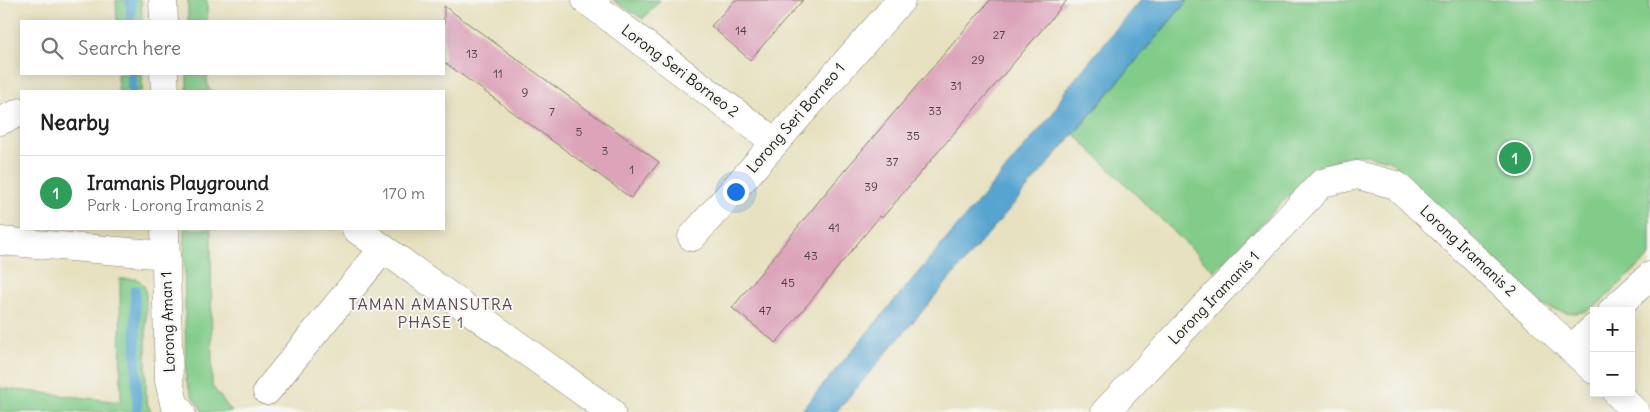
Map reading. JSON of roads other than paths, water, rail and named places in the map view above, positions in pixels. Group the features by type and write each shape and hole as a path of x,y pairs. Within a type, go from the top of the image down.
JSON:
{"street":[{"path":"163,0 164,20"},
{"name":"Lorong Seri Borneo 2","path":"586,0 775,142"},
{"name":"Lorong Seri Borneo 1","path":"692,237 900,0"},
{"path":"0,121 20,112"},
{"name":"Lorong Iramanis 2","path":"1322,183 1357,175 1396,185 1590,366"},
{"name":"Lorong Iramanis 1","path":"1110,410 1322,183"},
{"name":"Lorong Aman 1","path":"166,230 169,381 174,403 181,412"},
{"path":"357,230 606,411"},
{"path":"0,241 166,255"},
{"path":"267,391 383,249"},
{"path":"1616,307 1650,276"},
{"path":"1572,348 1590,332"},
{"path":"1621,397 1635,412"}],"water":[{"path":"1140,0 1188,0 836,412 800,412 1054,112 1065,91"}],"waterway":[{"path":"131,0 131,20"},
{"path":"132,75 132,90"},
{"path":"135,290 137,412"}],"place":[{"name":"Iramanis Playground","path":"1515,158"}],"district":[{"name":"TAMAN AMANSUTRA PHASE 1","path":"431,313"}]}
